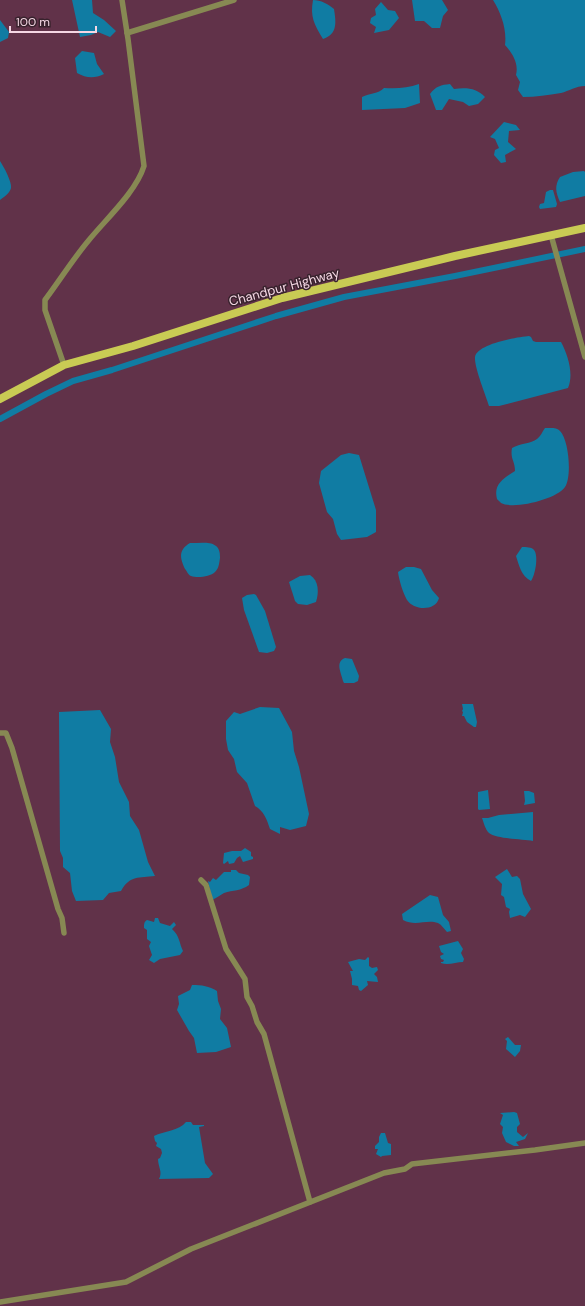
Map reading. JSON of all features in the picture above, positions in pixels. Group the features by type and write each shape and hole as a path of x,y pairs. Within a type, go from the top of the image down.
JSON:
{"main road":[{"name":"Chandpur Highway","path":"0,399 64,365 133,346 282,298 455,256 552,239 585,228"}],"street":[{"path":"64,365 45,310 46,300 88,241 134,187 144,166 122,0"},
{"path":"127,33 234,0"},
{"path":"552,239 585,357"},
{"path":"0,733 6,733 12,748 58,909 62,918 64,933"},
{"path":"201,880 206,885 226,949 245,979 247,997 252,1006 256,1022 264,1034 310,1202"},
{"path":"0,1302 126,1282 191,1249 384,1173 405,1169 412,1164 585,1143"}],"water":[{"path":"72,0 92,0 93,13 104,20 116,31 110,37 98,32 80,37"},
{"path":"313,0 329,5 334,9 334,31 328,37 323,39 312,16"},
{"path":"412,0 442,0 448,10 443,16 440,28 432,28 424,21 415,21"},
{"path":"493,0 585,0 585,86 561,93 523,97 518,90 520,82 516,75 516,62 505,45 503,21"},
{"path":"381,2 388,10 395,11 399,18 389,30 374,33 376,27 370,23 371,18 376,15 375,9"},
{"path":"0,20 9,32 8,38 0,42"},
{"path":"82,51 94,53 97,64 104,74 97,77 90,77 77,73 75,58"},
{"path":"419,84 420,103 405,108 362,110 362,97 384,88 402,88"},
{"path":"450,84 454,89 463,88 475,90 485,97 478,104 469,106 463,102 449,99 442,110 436,110 430,94 439,86"},
{"path":"504,122 516,125 520,130 509,131 508,142 516,149 505,155 506,162 501,163 494,155 495,150 499,148 495,139 490,137"},
{"path":"0,161 9,178 11,188 0,200"},
{"path":"584,171 585,196 560,202 556,190 560,177 573,172"},
{"path":"553,190 557,204 556,207 540,209 540,204 544,203 546,192"},
{"path":"529,336 536,342 561,342 566,353 570,371 570,383 568,388 499,406 489,406 476,367 475,357 477,352 498,342"},
{"path":"545,428 559,430 566,442 569,467 565,487 553,496 535,502 515,505 501,503 497,499 496,494 498,485 503,479 515,471 512,448 535,441 540,437"},
{"path":"349,453 359,455 376,510 376,532 367,537 341,540 337,534 333,519 327,512 319,483 321,471 341,455"},
{"path":"190,543 211,543 218,548 220,558 218,567 213,574 203,577 194,577 189,575 183,565 181,554 183,548"},
{"path":"522,547 532,548 535,553 536,566 531,581 525,576 519,567 516,556"},
{"path":"406,567 421,569 432,590 439,598 434,605 419,608 410,604 407,600 401,586 398,572"},
{"path":"310,575 315,580 318,587 316,602 307,605 298,604 295,601 289,582 300,576"},
{"path":"254,594 265,611 276,647 274,651 267,653 259,652 244,610 242,598 247,595"},
{"path":"345,658 352,659 359,676 358,681 354,683 344,683 343,681 339,665"},
{"path":"462,704 473,704 477,722 476,727 467,722 464,716 462,716"},
{"path":"260,707 279,708 292,732 294,751 309,814 306,826 290,830 280,827 280,834 270,829 263,813 255,806 247,783 237,772 234,759 228,750 226,739 226,721 234,712 240,714"},
{"path":"100,710 111,729 110,742 115,757 119,782 129,802 130,816 139,830 148,862 155,876 135,878 128,882 121,891 109,893 103,900 76,901 72,891 70,873 63,867 63,858 60,851 59,712"},
{"path":"488,790 490,809 479,810 478,792"},
{"path":"524,791 534,793 535,803 524,805"},
{"path":"533,812 533,841 503,838 492,835 486,830 482,818 499,815"},
{"path":"245,848 251,852 253,859 243,862 240,856 234,863 229,864 228,861 224,864 223,863 224,853 241,851"},
{"path":"507,869 512,877 517,876 520,879 523,894 531,909 525,917 520,915 510,918 510,909 506,907 504,897 501,895 502,884 495,877"},
{"path":"231,870 236,870 239,873 248,875 250,877 249,885 224,893 212,900 208,881 210,882 213,878 216,880 224,872 231,872"},
{"path":"430,895 438,897 443,915 449,922 451,931 447,932 442,926 434,922 412,923 403,920 402,914"},
{"path":"155,918 158,918 160,923 170,926 174,922 176,925 172,929 178,937 183,951 180,955 160,959 154,963 149,960 152,955 149,946 151,942 147,939 147,930 144,928 144,923 147,920 154,922"},
{"path":"458,941 463,949 461,953 464,959 463,962 449,964 441,963 444,960 441,959 440,956 444,954 441,952 439,946"},
{"path":"368,957 369,966 372,968 377,967 378,970 374,974 377,977 378,982 367,981 368,985 361,991 359,990 358,986 352,985 350,971 353,971 348,962 359,959 365,960"},
{"path":"192,985 205,986 217,991 221,1009 220,1019 227,1028 231,1047 216,1052 197,1053 194,1038 177,1010 179,1004 178,996 190,990"},
{"path":"508,1037 515,1045 521,1045 520,1051 515,1057 506,1049 507,1041 505,1039"},
{"path":"500,1113 517,1113 520,1124 517,1127 517,1132 523,1137 528,1133 525,1139 516,1142 519,1146 514,1146 506,1142 502,1133 503,1127 500,1124 503,1115"},
{"path":"186,1122 191,1122 193,1125 204,1125 199,1127 205,1163 213,1174 209,1178 159,1179 160,1172 158,1159 162,1153 161,1149 156,1146 157,1143 154,1136 175,1129"},
{"path":"381,1133 385,1133 388,1143 391,1144 391,1155 381,1157 376,1154 378,1149 375,1149 375,1146 379,1142"}],"waterway":[{"path":"0,419 73,381 112,370 276,316 344,297 585,249"}]}
